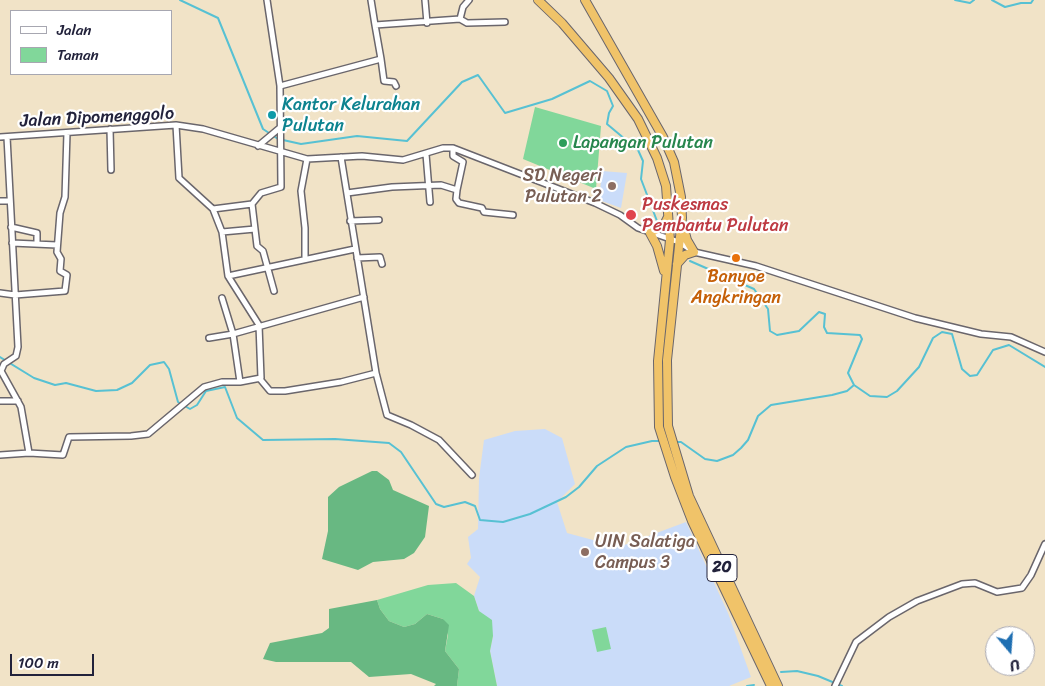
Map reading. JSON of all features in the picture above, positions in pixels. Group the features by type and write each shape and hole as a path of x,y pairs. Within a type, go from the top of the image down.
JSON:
{"highway":[{"name":"20","path":"538,0 562,23 609,78 638,119 652,145 663,174 669,215 670,240 658,361 657,398 659,427 700,522 778,686"},
{"name":"20","path":"586,0 664,137 676,168 682,218 667,360 666,396 669,447 692,521 771,686"},
{"path":"666,278 662,258 650,233 664,225 669,215"},
{"path":"677,265 685,256 694,252 687,240 682,218"},
{"path":"657,398 666,396"}],"street":[{"path":"213,209 252,204 261,193 282,187 280,86 267,0"},
{"path":"371,0 384,81 394,82 396,86"},
{"path":"425,0 427,23"},
{"path":"460,19 463,7 468,0"},
{"path":"375,25 427,23 460,19 467,23 505,22"},
{"path":"280,86 381,59"},
{"path":"176,125 180,178 213,209 222,232 228,276 258,325 260,379 270,391 285,391 342,382 376,373"},
{"name":"Jalan Dipomenggolo","path":"0,137 176,125 203,129 307,159 362,156 403,160 443,148 453,148"},
{"path":"258,146 282,126"},
{"path":"110,129 111,170"},
{"path":"0,294 65,292 68,275 60,270 61,259 57,252 57,245 60,213 65,197 67,133"},
{"path":"7,136 18,352 4,364 2,374 23,413 29,453"},
{"path":"513,216 484,212 482,208 459,203 456,199 456,190 463,162 453,156 453,148 595,203 650,233 679,242 694,252 756,266 915,318 981,334 1011,337 1045,352"},
{"path":"426,154 430,202"},
{"path":"341,157 350,222 376,373 387,415 439,440 472,475"},
{"path":"305,258 305,228 301,191 307,159"},
{"path":"347,193 392,187 441,185 456,190"},
{"path":"0,201 10,201"},
{"path":"252,204 257,246 263,251 274,291"},
{"path":"350,222 379,220"},
{"path":"11,227 36,233 37,243"},
{"path":"222,232 255,229"},
{"path":"12,243 57,245"},
{"path":"228,276 266,266 355,248"},
{"path":"357,258 380,257 382,264"},
{"path":"209,338 233,334 258,325 364,297"},
{"path":"222,298 233,334 240,382"},
{"path":"0,455 29,453 63,455 69,437 148,434 204,387 222,382 260,379"},
{"path":"0,401 18,401"},
{"path":"835,686 859,639 917,601 968,583 974,583 997,592 1022,588 1031,575 1045,544"}],"shaded area":[{"name":"SD Negeri Pulutan 2","path":"602,171 627,173 621,208 599,200"},
{"name":"UIN Salatiga Campus 3","path":"545,429 562,438 575,484 557,502 567,533 619,547 686,522 728,613 751,677 729,686 497,686 490,651 493,636 479,611 474,596 480,577 467,564 471,558 468,537 478,529 479,478 484,440 515,431"}],"green space":[{"name":"Lapangan Pulutan","path":"535,107 601,126 596,189 523,159"},
{"path":"372,471 377,471 389,480 393,490 429,506 425,537 414,553 404,559 373,562 358,570 322,559 328,531 328,497 339,487"},
{"path":"456,583 474,596 479,611 492,620 493,636 490,651 497,686 457,686 459,669 445,651 448,635 443,619 427,614 415,624 404,627 389,621 380,609 377,600 428,585"},
{"path":"377,600 380,609 389,621 404,627 415,624 427,614 443,619 449,625 445,651 459,669 457,686 434,686 436,684 411,674 369,677 351,662 276,662 263,659 270,643 322,633 329,628 329,609"},
{"path":"606,627 611,649 597,652 592,630"}],"waterway":[{"path":"180,0 218,18 263,129 278,139"},
{"path":"955,0 970,3 974,0"},
{"path":"992,0 1005,7 1021,3 1031,3 1033,0"},
{"path":"283,140 301,144 357,136 407,141 462,82 478,75 505,113 552,99 590,81 607,91 613,106 609,113 607,124 638,150 643,161 641,179 657,221"},
{"path":"690,261 754,289 768,309 770,331 777,335 799,331 819,312 825,314 824,327 827,333 860,335 862,339 848,373 854,385 870,396 887,397 897,391 919,367 933,338 942,332 952,334 962,369 970,376 977,375 993,350 1009,345 1045,367"},
{"path":"0,357 34,378 55,385 66,383 96,391 117,390 132,383 150,365 164,362 169,369 178,402 190,409 197,405 206,391 225,387 237,418 263,440 335,439 389,443 401,452 436,504 444,507 465,502 475,506 480,520 503,522 530,514 566,497 579,487 597,466 626,447 652,441 661,441"},
{"path":"675,442 681,442 705,459 717,461 733,455 741,448 748,440 758,416 771,405 832,395 847,391 854,385"},
{"path":"781,672 797,671 818,676 842,686"},
{"path":"747,686 754,685"}],"place":[{"name":"Kantor Kelurahan Pulutan","path":"272,115"},
{"name":"Lapangan Pulutan","path":"563,143"},
{"name":"SD Negeri Pulutan 2","path":"612,186"},
{"name":"Puskesmas Pembantu Pulutan","path":"631,215"},
{"name":"Banyoe Angkringan","path":"736,258"},
{"name":"UIN Salatiga Campus 3","path":"585,552"}]}
